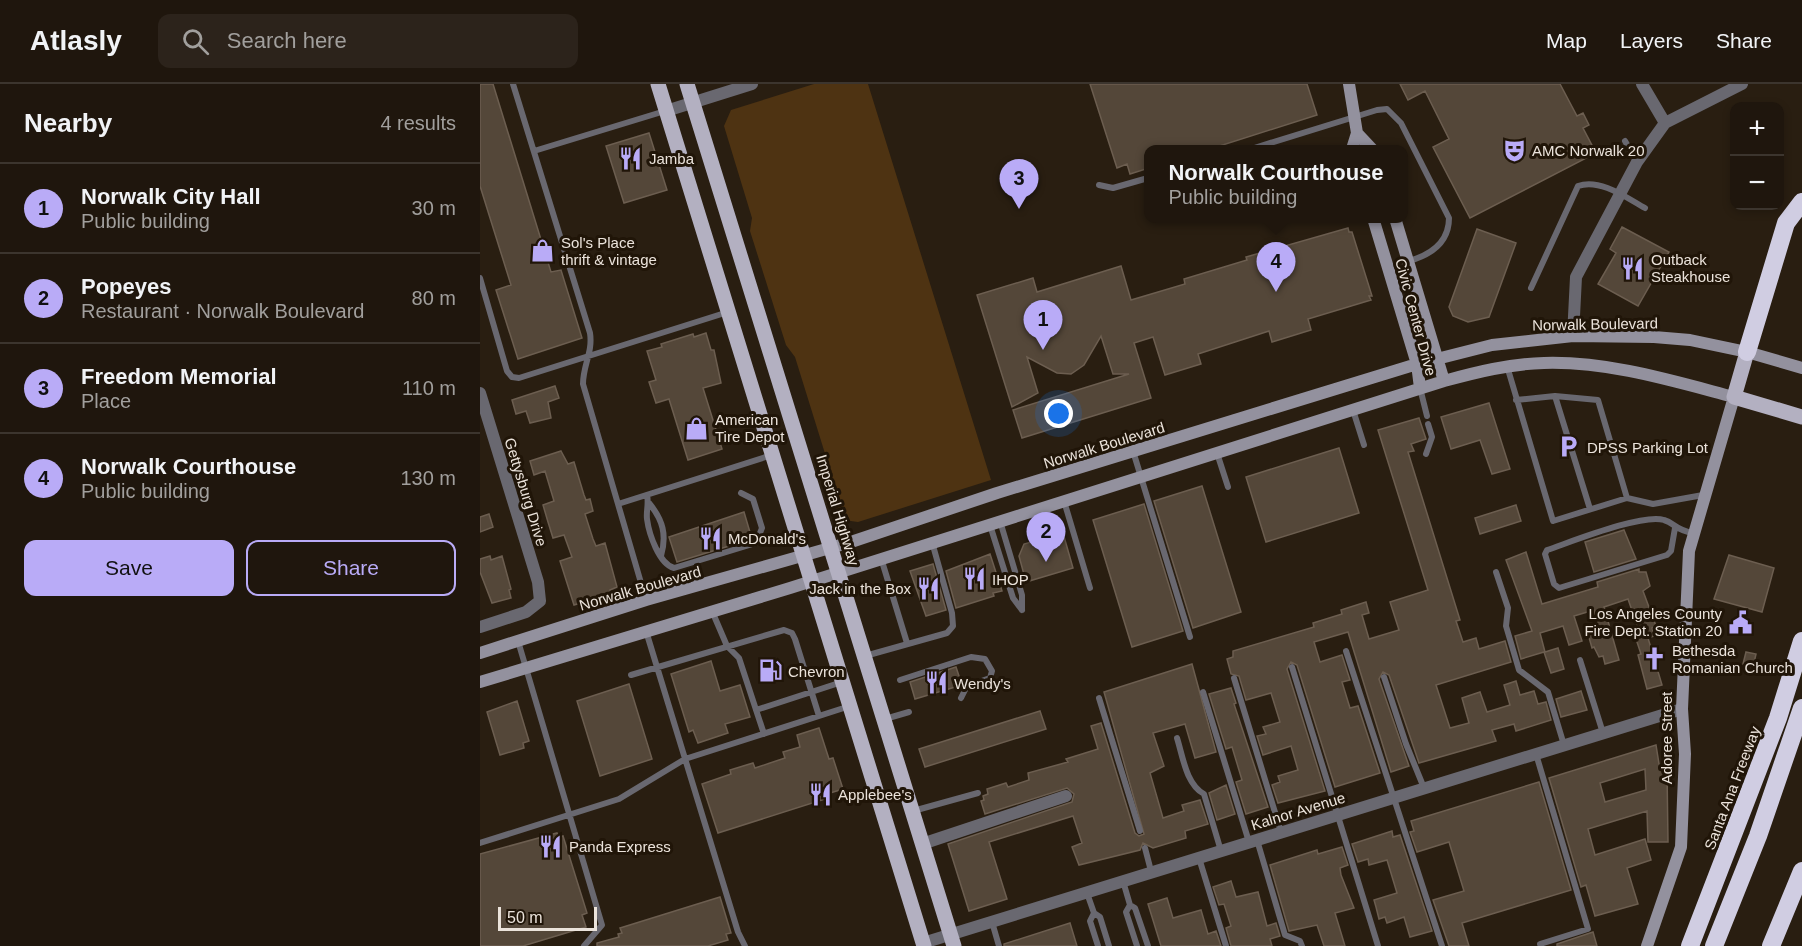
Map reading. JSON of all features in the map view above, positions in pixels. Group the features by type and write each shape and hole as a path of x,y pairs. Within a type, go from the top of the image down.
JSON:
{"highway":[{"path":"1747,352 1786,223 1802,202"},
{"name":"Santa Ana Freeway","path":"1690,946 1778,718 1802,641"},
{"path":"1714,946 1758,836 1802,708"},
{"path":"1771,946 1802,871"}],"main road":[{"path":"658,84 843,682 920,945"},
{"name":"Imperial Highway","path":"687,84 952,940"},
{"path":"1349,84 1357,133 1353,145"},
{"path":"1357,133 1371,145"},
{"name":"Civic Center Drive","path":"1374,223 1417,364 1420,388"},
{"name":"Civic Center Drive","path":"1396,223 1444,381"},
{"name":"Norwalk Boulevard","path":"480,653 646,600 831,547 1438,357 1492,345 1573,336 1690,340 1747,352 1802,368"},
{"name":"Adoree Street","path":"1647,946 1681,847 1685,754 1682,709 1689,551 1747,352"},
{"path":"480,682 812,581 1420,388 1507,366 1575,363 1650,375 1802,417"}],"street":[{"path":"666,111 752,84"},
{"path":"1642,84 1665,123"},
{"path":"1573,336 1576,277 1637,162 1665,123 1742,84"},
{"name":"Gettysburg Drive","path":"480,393 538,582 540,601 526,612 480,627"},
{"name":"Kalnor Avenue","path":"920,945 952,940 991,922 1682,709"},
{"path":"922,844 1066,796"}],"lane":[{"path":"513,84 590,333 590,355 583,368 583,384 646,600"},
{"path":"1267,145 1377,110 1387,109 1395,115 1449,218 1441,243 1434,251 1409,261"},
{"path":"534,150 666,111"},
{"path":"1625,141 1637,162"},
{"path":"1099,185 1113,188 1144,179"},
{"path":"1531,288 1575,189 1583,184 1592,184 1620,194 1645,208"},
{"path":"480,278 507,371 512,377 519,378 729,312"},
{"path":"1507,366 1552,521 1628,498 1653,504 1704,495"},
{"path":"1420,388 1427,416"},
{"path":"1516,400 1555,396 1598,400 1628,498"},
{"path":"1555,396 1590,509"},
{"path":"1353,410 1364,445"},
{"path":"1426,454 1432,437 1428,424"},
{"path":"1133,451 1190,637"},
{"path":"1217,453 1228,487"},
{"path":"618,504 773,454"},
{"path":"649,503 647,519 661,556 667,566 678,568 756,543 762,528 753,499 741,493"},
{"path":"646,495 658,514 664,533 661,556"},
{"path":"1064,501 1090,588"},
{"path":"1675,528 1671,551 1667,555 1559,588 1554,584 1545,554 1547,550 1645,519 1665,520 1675,528 1693,533"},
{"path":"995,523 1022,595 1022,610 1013,598 995,523"},
{"path":"865,657 947,633 953,626 952,613 932,542"},
{"path":"881,558 907,643"},
{"path":"1496,572 1508,608 1506,626 1519,670 1548,692 1564,745"},
{"path":"712,610 727,646 739,658 764,734"},
{"path":"631,675 784,630 792,633 819,716"},
{"path":"646,631 738,932 745,946"},
{"path":"518,641 602,925 584,946"},
{"path":"1346,651 1442,946"},
{"path":"900,680 971,657 985,659 992,671 990,678 968,686 961,698"},
{"path":"1580,660 1603,733"},
{"path":"1292,667 1378,946"},
{"path":"1384,677 1406,744 1424,788"},
{"path":"1234,678 1281,832"},
{"path":"756,710 843,682"},
{"path":"1203,692 1285,935 1300,941 1302,946"},
{"path":"1099,698 1140,831"},
{"path":"480,843 634,792 685,759 850,706"},
{"path":"884,719 909,712"},
{"path":"1178,738 1189,777 1195,789 1204,794 1221,851"},
{"path":"1536,754 1588,929 1540,944"},
{"path":"912,812 978,793"},
{"path":"1145,848 1151,872"},
{"path":"1198,858 1226,946"},
{"path":"1123,881 1130,905 1126,912 1137,946"},
{"path":"1086,892 1094,913 1100,918 1109,946"},
{"path":"1130,905 1136,908 1148,946"},
{"path":"1094,913 1090,921 1098,946"},
{"path":"991,922 999,946"}],"shaded area":[{"path":"814,84 868,84 991,480 858,522 844,520 832,499 827,460 795,357 786,345 750,231 752,218 724,126 731,110"}],"building":[{"path":"480,84 493,84 551,272 561,270 582,338 518,359 496,290 511,285 480,186"},
{"path":"1090,84 1307,84 1317,115 1223,145 1144,145 1144,170 1130,174 1127,164 1117,168"},
{"name":"AMC Norwalk 20","path":"1400,84 1560,84 1577,116 1583,113 1589,125 1583,128 1596,153 1470,218 1433,147 1449,139 1425,91 1408,100"},
{"path":"649,133 667,190 624,203 606,146"},
{"name":"Outback Steakhouse","path":"1622,227 1669,252 1638,306 1598,284 1616,253 1610,249"},
{"path":"1348,228 1349,232 1352,232 1372,296 1369,296 1371,300 1308,319 1311,330 1272,342 1269,331 1198,354 1201,364 1165,375 1153,337 1134,343 1151,398 1022,438 1013,410 1129,374 1113,374 1101,336 1084,365 1071,374 1057,373 1027,357 1038,393 1012,407 977,295 1033,278 1037,292 1121,266 1131,300 1185,284 1184,279 1247,260 1246,257"},
{"path":"1477,229 1516,243 1489,317 1468,322 1453,316 1449,307"},
{"path":"706,333 711,350 714,350 721,383 703,388 722,449 688,460 669,399 656,403 649,382 656,380 647,351 693,334 694,337"},
{"path":"555,386 559,398 548,402 551,418 530,423 526,411 516,414 512,400"},
{"path":"1489,403 1510,469 1492,474 1480,440 1451,449 1441,417"},
{"path":"1419,418 1426,439 1411,444 1414,451 1408,452 1460,620 1456,621 1463,642 1476,638 1479,649 1505,641 1511,662 1436,685 1450,728 1469,723 1462,698 1480,692 1487,712 1510,705 1504,685 1516,681 1520,695 1534,691 1538,704 1546,702 1551,720 1516,731 1514,724 1492,730 1496,741 1419,763 1389,675 1383,672 1379,679 1409,766 1391,772 1348,632 1314,642 1320,662 1342,655 1350,680 1342,682 1350,708 1358,706 1380,773 1335,787 1297,665 1291,662 1287,669 1325,791 1278,803 1272,785 1280,782 1278,776 1298,770 1291,746 1263,755 1257,736 1266,734 1263,727 1280,722 1271,693 1246,700 1239,676 1231,674 1227,659 1233,657 1233,651 1314,627 1313,623 1342,614 1341,610 1366,602 1369,613 1362,615 1369,639 1399,630 1390,602 1428,590 1378,430"},
{"path":"1339,448 1359,513 1266,542 1246,477"},
{"path":"561,451 568,464 574,462 586,500 590,499 593,511 585,514 596,546 605,543 617,587 610,590 611,594 574,605 560,561 572,557 564,535 553,538 543,505 554,501 545,471 534,475 530,461"},
{"path":"1202,486 1241,612 1193,628 1154,501"},
{"path":"1144,504 1183,631 1132,647 1093,520"},
{"path":"1516,505 1521,521 1480,534 1475,518"},
{"name":"McDonald's","path":"744,512 752,539 677,562 669,537"},
{"path":"489,514 493,527 480,532 480,517"},
{"path":"1624,530 1636,559 1594,572 1585,542"},
{"path":"1063,533 1073,568 1026,582 1019,556 1024,544"},
{"path":"1526,552 1542,604 1598,587 1597,582 1639,569 1639,572 1646,572 1650,586 1643,591 1656,626 1652,628 1654,636 1648,638 1662,685 1647,689 1638,655 1641,654 1633,630 1638,628 1628,599 1604,607 1619,660 1605,664 1603,656 1599,657 1594,647 1592,648 1588,634 1600,631 1594,610 1574,616 1582,641 1569,645 1563,626 1540,633 1545,652 1558,648 1564,669 1551,673 1544,652 1521,659 1515,636 1532,631 1506,560"},
{"name":"IHOP","path":"990,554 1002,591 993,593 994,596 956,608 946,571"},
{"path":"1729,555 1774,568 1762,612 1714,599"},
{"path":"490,556 491,560 502,556 511,589 509,590 511,598 492,603 480,572 480,559"},
{"name":"Jack in the Box","path":"933,564 946,610 926,616 910,571"},
{"path":"1746,652 1756,654 1753,667 1743,664"},
{"path":"711,661 720,691 740,685 750,717 725,724 728,733 698,743 693,730 689,732 671,674"},
{"path":"1192,664 1216,752 1195,758 1185,724 1153,733 1164,766 1150,773 1163,818 1184,811 1182,805 1200,800 1208,824 1185,831 1186,838 1153,848 1143,843 1140,850 1079,865 1072,847 1082,843 1073,816 989,842 1007,899 969,911 948,844 1072,802 1074,794 1067,788 985,814 981,801 984,800 983,796 988,794 987,789 1006,783 1008,787 1029,780 1028,773 1068,762 1066,759 1098,749 1091,726 1101,723 1135,833 1139,836 1144,834 1104,692"},
{"name":"Wendy's","path":"956,667 962,685 915,699 910,682"},
{"path":"629,684 652,759 600,776 577,701"},
{"path":"1231,688 1236,703 1234,704 1268,807 1246,814 1236,782 1242,780 1232,747 1226,749 1209,694"},
{"path":"1581,691 1587,710 1561,717 1556,699"},
{"path":"517,701 529,741 523,743 524,748 500,755 487,712"},
{"path":"1040,711 1046,729 925,767 919,749"},
{"path":"819,728 829,759 833,758 843,789 827,794 828,798 718,833 702,784 731,774 730,770 753,763 755,768 785,758 783,752 800,747 797,735"},
{"path":"1656,745 1660,770 1667,770 1668,842 1648,842 1647,811 1588,829 1595,855 1645,839 1651,860 1627,868 1638,904 1595,916 1586,885 1581,887 1549,778","holes":["1645,769 1646,790 1605,802 1600,783"]},
{"path":"1539,782 1571,890 1462,923 1469,946 1449,946 1433,900 1464,891 1449,842 1417,852 1410,832 1414,831 1411,821"},
{"path":"1226,785 1235,814 1217,820 1209,793"},
{"path":"1392,831 1393,837 1400,835 1432,931 1410,937 1404,917 1387,923 1385,917 1379,919 1374,900 1397,893 1387,860 1369,865 1368,859 1358,862 1352,844"},
{"path":"557,833 559,837 563,836 587,913 582,915 586,927 523,946 480,946 480,854"},
{"path":"1342,847 1348,865 1340,868 1341,875 1354,908 1335,913 1345,946 1324,946 1317,925 1289,931 1270,865 1317,850 1318,854"},
{"path":"1231,881 1236,897 1258,892 1267,926 1276,923 1280,936 1270,939 1272,946 1231,946 1226,928 1231,926 1224,904 1219,905 1213,887"},
{"path":"720,897 731,933 726,934 728,940 708,946 597,946 597,943 619,937 618,934 622,933 620,928"},
{"path":"1167,898 1173,918 1201,910 1208,934 1216,931 1221,946 1161,946 1148,904"},
{"path":"1070,923 1077,946 1004,946 1004,944"},
{"path":"1593,932 1597,946 1557,946 1557,944"}],"place":[{"name":"AMC Norwalk 20","path":"1514,150"},
{"name":"Jamba","path":"631,158"},
{"name":"Freedom Memorial","path":"1019,209"},
{"name":"Sol's Place thrift & vintage","path":"543,251"},
{"name":"Outback Steakhouse","path":"1633,268"},
{"name":"Norwalk Courthouse","path":"1276,292"},
{"name":"Norwalk City Hall","path":"1043,350"},
{"name":"American Tire Depot","path":"697,428"},
{"name":"DPSS Parking Lot","path":"1569,447"},
{"name":"McDonald's","path":"710,538"},
{"name":"Popeyes","path":"1046,562"},
{"name":"IHOP","path":"974,579"},
{"name":"Jack in the Box","path":"929,588"},
{"name":"Los Angeles County Fire Dept. Station 20","path":"1740,622"},
{"name":"Bethesda Romanian Church","path":"1654,659"},
{"name":"Chevron","path":"770,671"},
{"name":"Wendy's","path":"936,683"},
{"name":"Applebee's","path":"820,794"},
{"name":"Panda Express","path":"551,846"}]}
